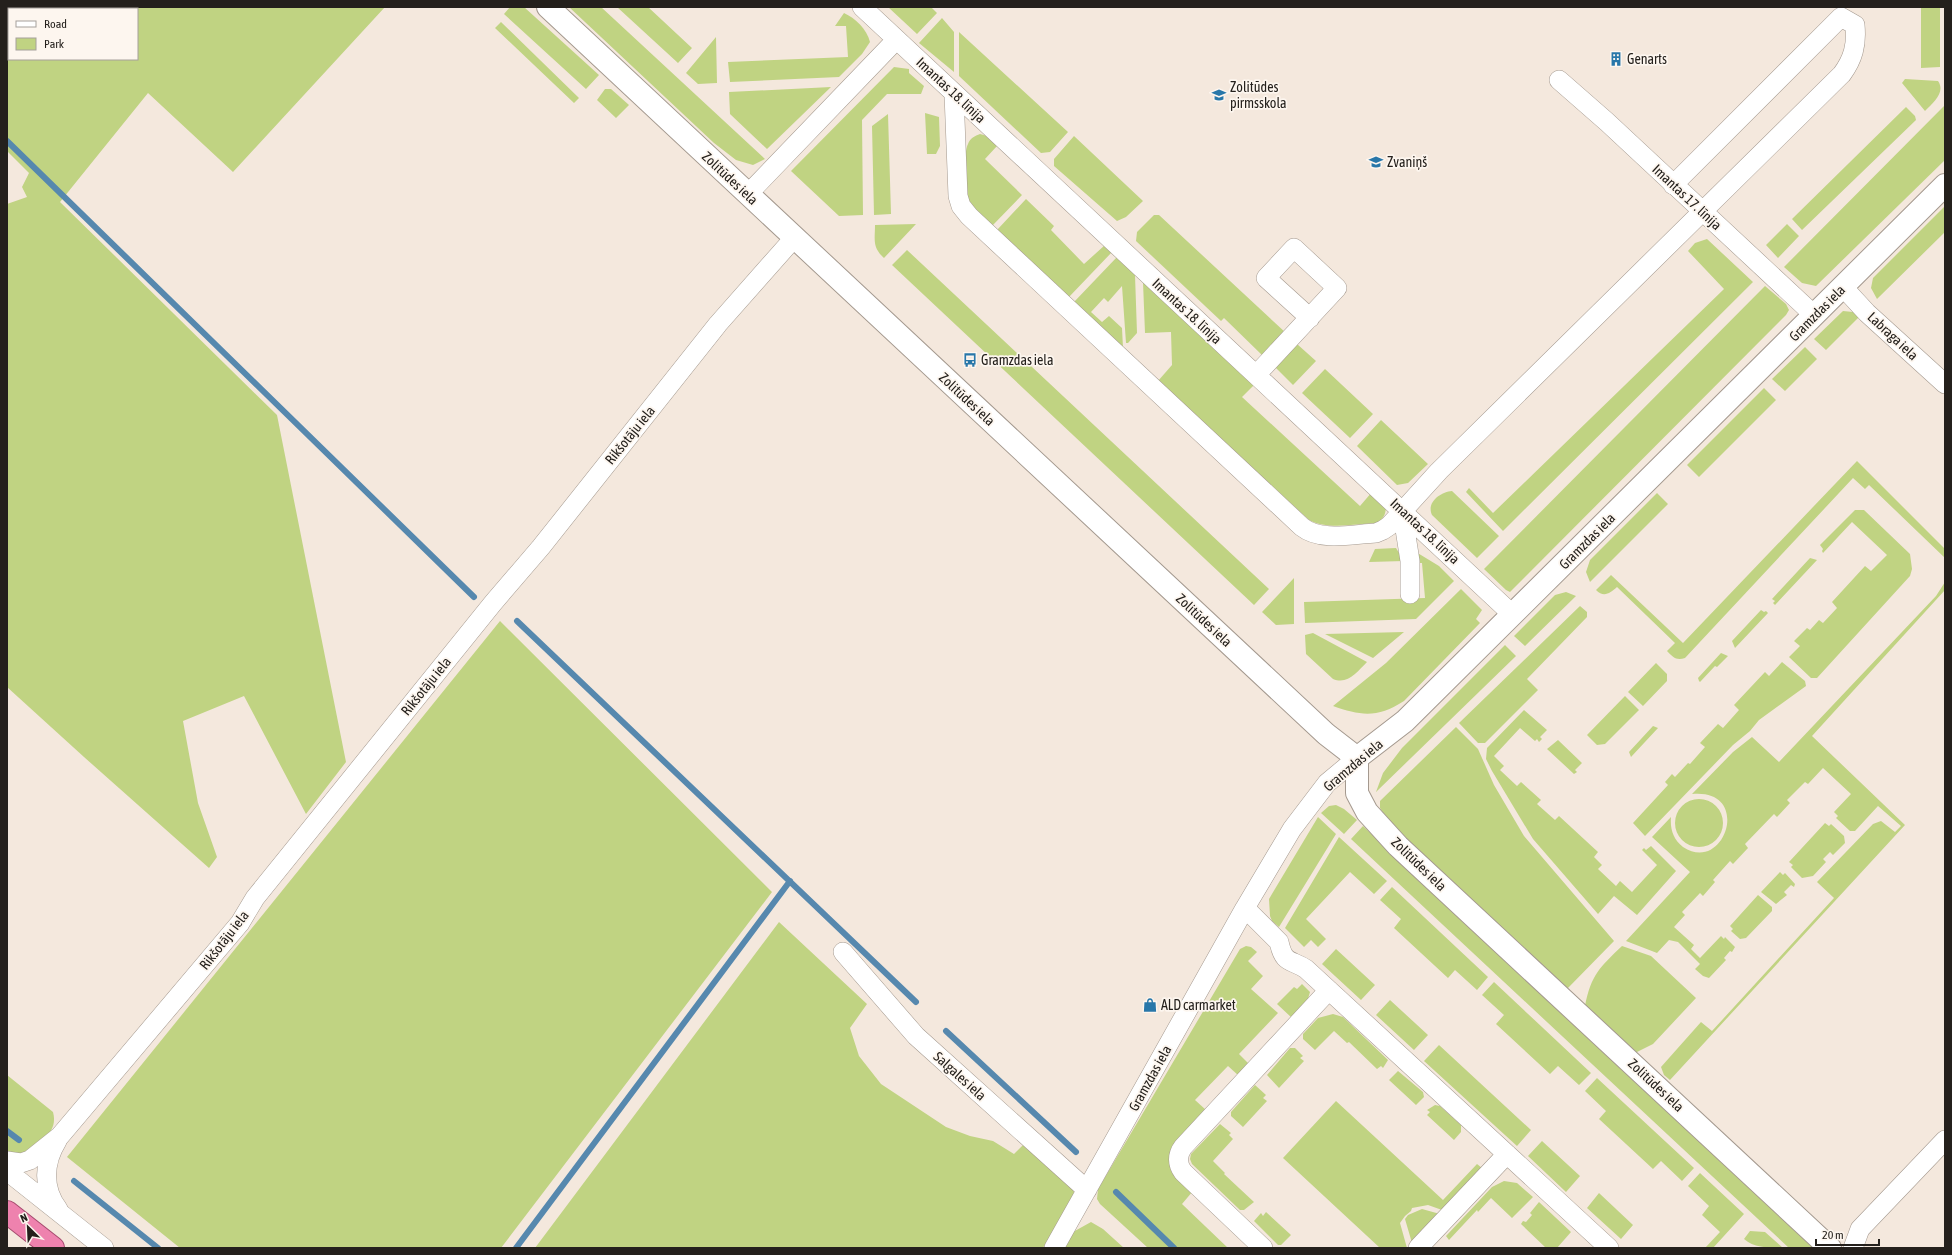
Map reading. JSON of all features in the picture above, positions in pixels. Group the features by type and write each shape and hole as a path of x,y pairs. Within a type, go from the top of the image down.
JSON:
{"highway":[{"path":"7,1212 53,1248"}],"street":[{"name":"Zolitūdes iela","path":"548,7 1326,734 1357,758 1357,793 1367,812 1398,846 1830,1248"},
{"name":"Imantas 18. līnija","path":"862,7 1513,615"},
{"path":"954,94 958,196 961,206 968,216 1287,513 1310,533 1321,535 1376,533 1389,526 1402,510 1702,211 1842,74 1850,63 1855,50 1855,25 1841,17 1673,185"},
{"path":"748,194 896,40"},
{"name":"Imantas 17. līnija","path":"1559,80 1607,122 1814,315"},
{"name":"Gramzdas iela","path":"1054,1248 1245,908 1292,829 1309,805 1328,783 1405,720 1513,615 1945,185"},
{"name":"Rikšotāju iela","path":"60,1136 240,923 255,898 488,609 541,547 718,324 794,238"},
{"name":"Labraga iela","path":"1842,287 1867,313 1945,384"},
{"path":"1256,375 1310,318"},
{"name":"Imantas 18. līnija","path":"1402,510 1410,561 1410,594"},
{"path":"1245,908 1279,942 1281,953 1291,963 1304,967 1609,1248"},
{"name":"Salgales iela","path":"842,952 916,1036 1087,1190"},
{"path":"1263,1248 1183,1172 1178,1162 1179,1154 1183,1147 1329,990"},
{"path":"7,1162 21,1163 30,1160 60,1136"},
{"path":"60,1136 50,1152 47,1166 47,1177 50,1196 62,1215"},
{"path":"1853,1248 1860,1229 1945,1140"},
{"path":"1418,1248 1507,1154"},
{"path":"7,1172 104,1248"}],"green space":[{"path":"7,7 385,7 233,172 148,93 60,202 277,415 346,762 306,814 244,696 183,721 198,803 217,857 209,868 7,687 7,204 27,197 22,187 29,173 7,151"},
{"path":"510,7 524,7 599,75 586,89 504,14"},
{"path":"569,7 601,7 765,159 753,165 736,160 714,143"},
{"path":"617,7 648,7 692,48 678,63"},
{"path":"888,7 931,7 937,13 917,34"},
{"path":"1921,7 1940,7 1940,67 1921,68"},
{"path":"844,13 860,24 870,42 862,54 839,77 730,82 728,62 848,57 846,26 835,26"},
{"path":"942,18 954,32 954,72 919,43"},
{"path":"501,22 579,98 574,103 495,28"},
{"path":"959,32 1068,132 1050,152 1041,153 959,76"},
{"path":"716,37 717,83 698,84 686,73"},
{"path":"894,67 909,69 909,73 924,86 921,94 887,94 862,120 863,215 839,216 791,171"},
{"path":"1905,79 1938,81 1940,85 1940,93 1935,101 1925,111 1902,83"},
{"path":"831,87 767,149 730,114 729,92"},
{"path":"605,89 611,89 629,105 616,118 597,100"},
{"path":"1945,105 1945,160 1816,286 1802,283 1784,267"},
{"path":"1906,107 1915,116 1916,120 1802,230 1792,219"},
{"path":"925,113 939,117 940,146 936,154 927,154"},
{"path":"888,114 891,214 874,215 872,126"},
{"path":"980,134 987,136 997,146 985,159 1022,195 992,226 972,206 966,191 966,149 970,140"},
{"path":"1074,136 1143,201 1126,217 1117,221 1054,166 1054,159"},
{"path":"1026,199 1054,226 1051,230 1084,264 1105,245 1112,252 1069,297 997,230"},
{"path":"1945,206 1945,232 1877,299 1871,288 1873,278"},
{"path":"1154,215 1159,215 1286,333 1263,356 1224,318 1221,321 1136,241 1137,232"},
{"path":"916,224 884,258 880,254 875,243 875,225"},
{"path":"1787,224 1799,236 1778,258 1766,245"},
{"path":"1707,239 1753,282 1503,531 1466,492 1469,488 1493,513 1724,289 1688,251 1695,243"},
{"path":"907,250 1269,589 1254,605 892,265"},
{"path":"1117,257 1135,275 1137,333 1128,343 1126,343 1122,286 1108,302 1104,298 1091,312 1102,322 1109,316 1122,328 1123,348 1074,302"},
{"path":"1143,282 1254,385 1242,397 1360,506 1372,492 1386,505 1386,511 1383,518 1376,523 1341,526 1324,525 1309,520 1158,381 1172,365 1171,332 1145,333"},
{"path":"1765,286 1786,304 1789,310 1786,315 1510,592 1506,590 1484,569"},
{"path":"1843,311 1853,312 1859,317 1826,350 1814,339"},
{"path":"1297,344 1316,361 1293,385 1275,367"},
{"path":"1805,347 1817,359 1785,391 1772,379"},
{"path":"1325,369 1373,414 1350,438 1302,393"},
{"path":"1764,388 1776,400 1699,477 1687,465"},
{"path":"1381,420 1428,464 1408,483 1397,485 1357,446"},
{"path":"1857,461 1945,549 1945,558 1869,485 1865,489 1853,478 1685,658 1677,659 1667,651 1675,643 1617,587 1607,594 1602,594 1596,590 1611,575 1683,643"},
{"path":"1452,491 1499,536 1477,558 1432,515 1431,506 1436,498 1443,493"},
{"path":"1657,493 1668,504 1590,582 1586,572 1590,560"},
{"path":"1855,510 1864,510 1910,554 1912,569 1910,576 1817,678 1811,678 1789,657 1800,646 1794,641 1807,628 1810,630 1819,620 1823,623 1837,608 1832,602 1865,566 1871,571 1887,555 1852,522 1823,553 1823,549 1820,545"},
{"path":"1396,548 1404,561 1369,562 1375,549"},
{"path":"1416,552 1439,566 1454,581 1416,619 1305,623 1304,602 1425,598 1422,563 1418,563"},
{"path":"1810,558 1817,560 1775,605 1773,603 1775,601 1772,599"},
{"path":"1294,578 1294,624 1276,625 1262,612"},
{"path":"1945,582 1945,590 1812,736 1905,825 1670,1080 1664,1075 1661,1067 1701,1022 1712,1031 1834,898 1817,882 1873,824 1881,821 1895,832 1901,826 1878,806 1855,831 1850,831 1836,818 1838,816 1834,812 1851,794 1823,768 1808,784 1805,782 1787,800 1790,803 1777,817 1774,814 1745,844 1748,848 1733,864 1730,861 1713,880 1715,882 1703,896 1700,893 1682,912 1685,915 1674,927 1694,945 1691,949 1700,958 1721,936 1724,939 1725,937 1735,947 1732,952 1730,951 1724,958 1726,960 1709,978 1703,976 1695,969 1700,964 1678,942 1669,940 1657,953 1626,941 1690,872 1652,837 1671,817 1673,834 1683,847 1698,853 1711,850 1720,841 1726,829 1727,816 1722,804 1711,796 1692,794 1733,752 1752,737 1779,762 1936,596"},
{"path":"1461,589 1482,610 1476,619 1480,623 1404,701 1395,707 1369,714 1352,712 1333,706 1386,663"},
{"path":"1566,592 1576,596 1525,646 1514,636 1555,595"},
{"path":"1580,606 1587,612 1587,617 1527,679 1538,690 1485,743 1478,743 1459,723"},
{"path":"1761,610 1768,613 1735,648 1732,641"},
{"path":"500,621 772,892 501,1248 180,1248 67,1157"},
{"path":"1404,632 1373,658 1325,634"},
{"path":"1313,633 1367,662 1348,679 1333,679 1306,654 1305,635"},
{"path":"1505,645 1516,656 1376,792 1383,773 1402,748"},
{"path":"1721,653 1728,656 1717,667 1715,666 1700,682 1698,678"},
{"path":"1782,662 1805,681 1806,686 1759,720 1750,731 1733,745 1645,836 1633,823 1668,785 1665,782 1672,774 1675,777 1688,763 1690,764 1705,747 1700,743 1718,724 1723,728 1739,710 1734,705 1765,672 1769,676"},
{"path":"1656,663 1667,674 1667,681 1643,706 1628,692"},
{"path":"1625,696 1639,710 1605,744 1597,745 1587,735"},
{"path":"1524,710 1547,730 1540,737 1542,739 1539,742 1537,739 1535,741 1520,728 1494,756 1504,766 1500,770 1517,786 1521,782 1541,800 1537,804 1555,820 1559,816 1598,852 1594,857 1602,865 1598,869 1616,886 1620,881 1632,892 1657,865 1642,850 1644,848 1646,850 1651,846 1676,871 1637,915 1614,896 1598,914 1533,839 1492,771 1486,759 1487,748"},
{"path":"1653,726 1658,728 1631,757 1629,752"},
{"path":"1456,727 1478,749 1494,785 1524,836 1614,941 1567,989 1397,835 1380,808 1380,801"},
{"path":"1558,740 1582,763 1575,770 1577,772 1574,774 1547,749"},
{"path":"1694,799 1704,799 1713,803 1719,809 1722,814 1722,832 1713,843 1704,847 1694,847 1685,843 1679,837 1675,828 1675,818 1679,809 1685,803"},
{"path":"1336,805 1344,809 1357,820 1344,834 1321,813 1329,806"},
{"path":"1318,817 1336,834 1279,927 1272,921 1270,916 1269,899"},
{"path":"1825,823 1829,826 1831,824 1844,836 1845,843 1833,855 1830,852 1823,859 1826,862 1813,876 1802,878 1791,867 1793,865 1789,862"},
{"path":"1363,826 1809,1238 1813,1248 1789,1248 1351,839"},
{"path":"1339,837 1387,881 1374,894 1350,872 1306,919 1326,939 1318,947 1311,940 1304,947 1285,928"},
{"path":"1780,872 1783,875 1785,873 1795,884 1794,887 1791,885 1784,892 1787,895 1776,904 1761,892"},
{"path":"1392,887 1488,977 1477,990 1455,970 1448,978 1394,928 1401,919 1380,900"},
{"path":"1758,895 1772,907 1772,911 1746,938 1740,939 1731,931 1733,929 1730,926"},
{"path":"779,922 867,1004 850,1028 859,1056 881,1084 946,1127 970,1136 993,1141 1014,1154 1023,1145 1072,1186 1074,1192 1073,1197 1043,1248 535,1248"},
{"path":"1246,946 1251,947 1257,952 1248,961 1263,976 1251,989 1278,1013 1239,1054 1250,1065 1239,1076 1228,1066 1195,1100 1206,1110 1175,1144 1193,1191 1182,1204 1228,1248 1148,1248 1100,1204 1097,1199 1098,1189 1240,949"},
{"path":"1622,946 1651,956 1696,998 1653,1044 1635,1053 1585,1006 1590,986 1598,972"},
{"path":"1336,949 1375,985 1361,1000 1322,964"},
{"path":"1494,982 1591,1073 1579,1085 1558,1066 1550,1074 1496,1024 1504,1015 1482,995"},
{"path":"1302,984 1310,992 1307,1002 1292,1018 1277,1004 1294,987 1297,989"},
{"path":"1390,1000 1428,1035 1414,1050 1376,1015"},
{"path":"1333,1014 1343,1017 1388,1060 1383,1068 1381,1066 1377,1069 1349,1042 1347,1043 1334,1031 1315,1050 1303,1039 1303,1034 1318,1018"},
{"path":"1439,1045 1531,1130 1517,1146 1424,1061"},
{"path":"1290,1048 1295,1048 1303,1056 1300,1058 1304,1061 1279,1088 1267,1075"},
{"path":"1398,1071 1423,1092 1424,1097 1416,1105 1389,1080"},
{"path":"7,1075 53,1112 53,1126 50,1132 41,1142 24,1155 7,1151"},
{"path":"1597,1078 1694,1168 1682,1181 1661,1161 1653,1169 1599,1119 1606,1111 1585,1091"},
{"path":"1255,1085 1266,1095 1263,1098 1267,1101 1243,1127 1231,1116 1231,1112"},
{"path":"1336,1101 1443,1200 1477,1164 1482,1168 1442,1210 1428,1205 1412,1208 1400,1223 1407,1248 1380,1248 1283,1158"},
{"path":"1435,1105 1440,1106 1461,1125 1461,1132 1454,1140 1427,1115 1430,1112 1427,1110"},
{"path":"1220,1124 1231,1133 1229,1135 1233,1139 1213,1161 1225,1173 1224,1174 1254,1202 1244,1210 1240,1210 1192,1164 1190,1159 1191,1154"},
{"path":"1542,1141 1580,1176 1566,1192 1528,1156"},
{"path":"1700,1173 1744,1214 1713,1248 1705,1248 1720,1232 1702,1215 1709,1206 1688,1186"},
{"path":"1504,1181 1517,1183 1533,1197 1512,1218 1491,1198 1478,1212 1477,1210 1449,1240 1446,1236 1492,1187"},
{"path":"1599,1193 1633,1225 1621,1239 1587,1208"},
{"path":"1539,1202 1571,1232 1557,1248 1546,1248 1521,1224 1523,1221 1526,1222 1532,1215 1530,1213"},
{"path":"1422,1209 1440,1214 1412,1243 1405,1219 1408,1215"},
{"path":"1266,1212 1291,1235 1281,1245 1278,1245 1254,1221 1261,1213 1263,1216"},
{"path":"1091,1222 1103,1229 1124,1248 1064,1248 1073,1232"},
{"path":"1750,1231 1765,1232 1783,1248 1762,1247 1748,1242 1744,1239"}],"waterway":[{"path":"7,141 474,597"},
{"path":"517,621 916,1002"},
{"path":"516,1248 790,881"},
{"path":"946,1031 1076,1152"},
{"path":"7,1131 19,1140"},
{"path":"74,1181 158,1248"},
{"path":"1116,1192 1174,1248"}],"place":[{"name":"Genarts","path":"1616,59"},
{"name":"Zolitūdes pirmsskola","path":"1219,95"},
{"name":"Zvaniņš","path":"1376,162"},
{"name":"Gramzdas iela","path":"970,360"},
{"name":"ALD carmarket","path":"1150,1005"}]}
